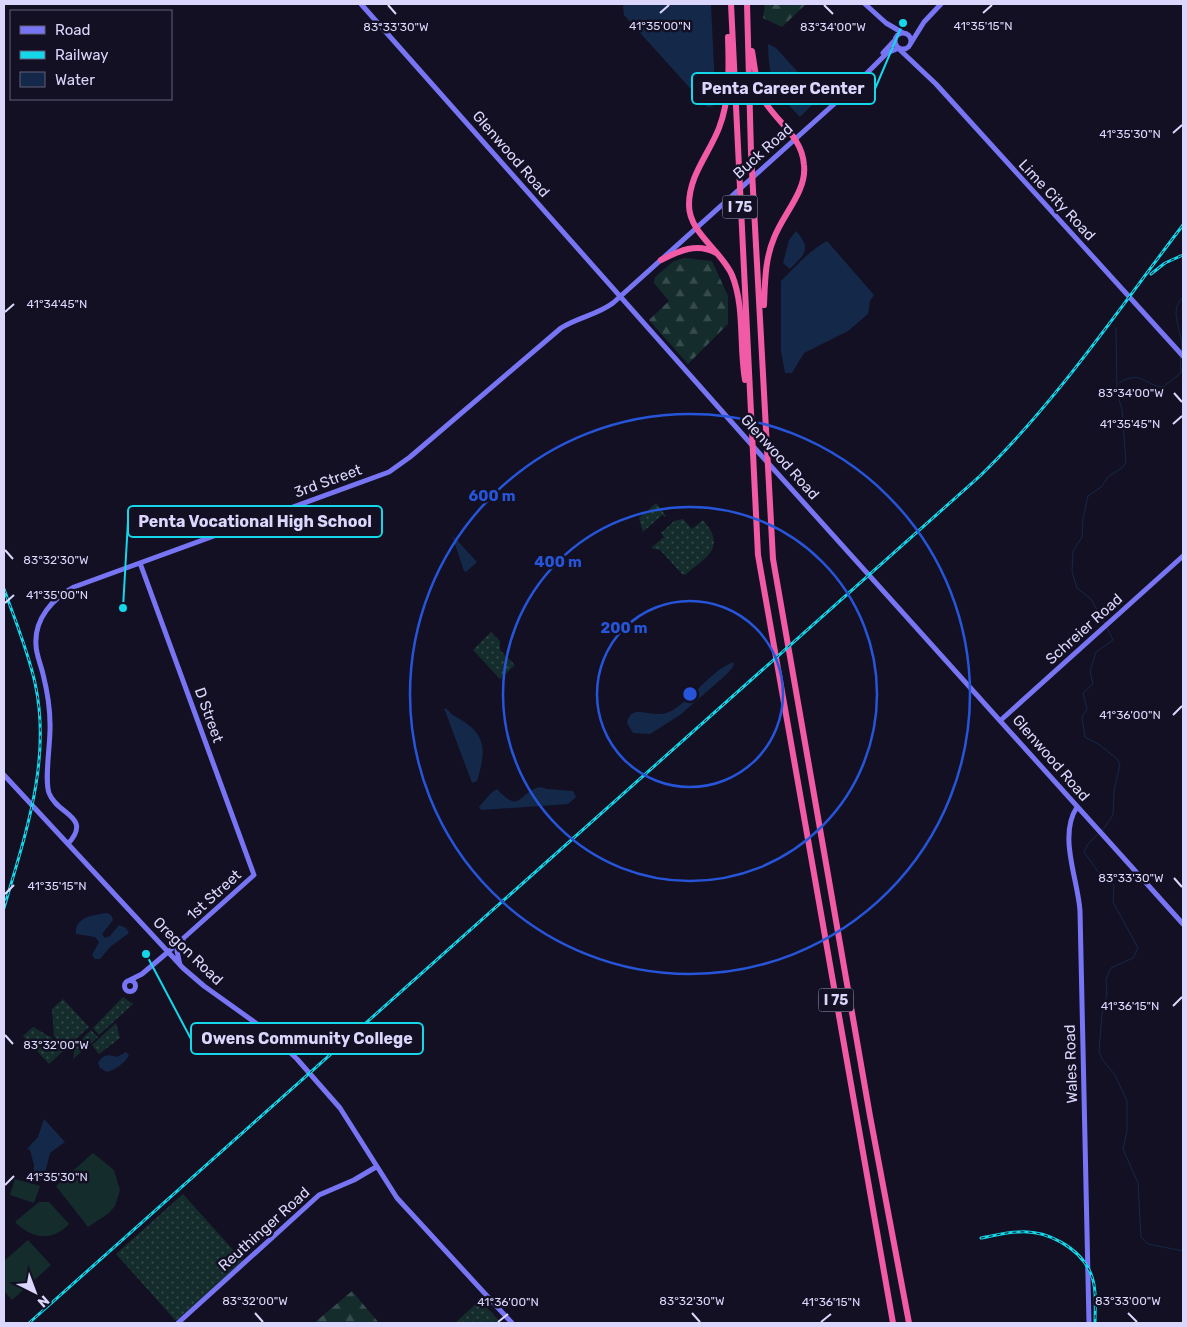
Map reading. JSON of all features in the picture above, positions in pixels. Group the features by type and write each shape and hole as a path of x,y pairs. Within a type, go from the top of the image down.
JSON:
{"highway":[{"path":"729,4 729,54 724,110 719,128 689,191 691,217 731,274 737,294 744,372 750,410"},
{"name":"I 75","path":"729,4 758,556 772,646 893,1323"},
{"name":"I 75","path":"747,4 751,153 762,331 765,444 773,559 790,666 909,1323"},
{"path":"748,22 760,92 770,109 796,139 804,158 804,177 770,249 765,275 762,331"},
{"path":"661,260 688,248 710,250 720,256"}],"street":[{"name":"Glenwood Road","path":"361,4 1183,924"},
{"path":"865,4 888,24 905,33 913,32 941,4"},
{"path":"888,24 899,48 910,45 924,22"},
{"name":"Buck Road","path":"876,64 895,39 905,33"},
{"name":"Lime City Road","path":"905,33 911,37 910,45 913,60"},
{"name":"Buck Road","path":"621,297 859,82 887,53 899,48"},
{"name":"Lime City Road","path":"899,48 913,60 1183,356"},
{"name":"3rd Street","path":"68,844 76,833 76,824 72,817 55,803 48,788 50,722 46,686 36,644 39,627 49,606 63,593 74,587 395,468 562,328 580,318 603,310 621,297"},
{"name":"Schreier Road","path":"1001,720 1183,556"},
{"name":"D Street","path":"140,563 254,875"},
{"name":"Oregon Road","path":"4,774 180,965 204,986 267,1031 322,1086 349,1120 376,1167 406,1208 512,1323"},
{"name":"Wales Road","path":"1077,807 1072,816 1068,840 1080,911 1089,1323"},
{"name":"1st Street","path":"142,974 254,875"},
{"path":"180,965 177,951 185,937"},
{"path":"142,974 133,991 126,990 125,983 142,974"},
{"path":"130,980 135,985"},
{"name":"Reuthinger Road","path":"178,1323 319,1195 354,1180 376,1167"}],"green space":[{"path":"765,4 806,4 782,27 763,18"},
{"path":"684,258 712,261 728,296 728,324 688,364 649,320 669,301 654,283 655,277 674,261"},
{"path":"656,503 666,516 662,515 643,532 639,518"},
{"path":"683,519 692,529 703,520 710,530 714,545 707,557 685,575 660,550 651,548 664,537 661,533 674,521"},
{"path":"491,632 500,641 500,650 515,665 500,679 473,650"},
{"path":"123,997 133,1004 99,1035 93,1028"},
{"path":"63,999 89,1027 65,1049 54,1036 52,1009"},
{"path":"116,1023 120,1038 99,1054 92,1045"},
{"path":"33,1027 52,1038 63,1051 49,1064 23,1036"},
{"path":"91,1030 98,1037 73,1059 75,1046"},
{"path":"93,1153 114,1170 120,1190 115,1206 109,1213 88,1227 56,1186"},
{"path":"15,1179 40,1186 34,1203 10,1195"},
{"path":"183,1194 243,1261 176,1321 116,1254"},
{"path":"39,1202 49,1202 69,1224 56,1234 42,1236 28,1232 15,1222"},
{"path":"28,1240 51,1265 12,1300 4,1291 4,1261"},
{"path":"352,1291 379,1323 314,1323"},
{"path":"480,1300 501,1323 455,1323"}],"water":[{"path":"625,4 711,4 715,89 713,106 707,107 624,15 623,6"},
{"path":"768,44 776,48 815,91 819,98 800,117 784,99 775,84 770,68"},
{"path":"796,231 804,242 805,251 790,269 783,263 789,240"},
{"path":"827,241 874,295 870,301 868,314 848,331 804,353 792,373 785,373 781,351 781,281 808,254"},
{"path":"452,535 477,562 466,572 464,571"},
{"path":"734,662 733,667 727,674 680,715 650,734 633,733 627,723 633,713 662,714 669,712 685,701 717,672"},
{"path":"444,708 466,723 479,737 483,752 477,781 472,783"},
{"path":"541,787 573,791 576,797 568,804 481,810 479,807 497,789 511,801 516,801 534,789"},
{"path":"107,913 111,915 113,920 102,934 105,938 110,936 119,925 126,928 129,933 110,947 100,959 95,959 92,955 99,942 95,937 76,934 76,928 86,918"},
{"path":"126,1052 129,1055 116,1068 107,1072 100,1068 98,1063 104,1056 117,1057"},
{"path":"44,1119 65,1142 50,1153 44,1177 39,1182 33,1179 34,1165 30,1150 27,1149 38,1137"}],"waterway":[{"path":"1181,352 1182,345 1176,309 1183,297"},
{"path":"1105,624 1091,599 1077,588 1072,572 1073,551 1082,537 1083,519 1088,496 1101,487 1108,477 1123,467 1126,462 1122,410 1117,392 1116,328"},
{"path":"1119,383 1126,379 1138,378 1163,387 1181,373 1180,356"},
{"path":"1102,831 1113,815 1114,791 1120,764 1117,759 1100,745 1085,737 1082,717 1087,709 1083,693 1093,684 1090,671 1096,652 1113,640 1107,628"},
{"path":"1099,833 1088,844 1084,852 1099,873 1114,885 1113,902 1138,948 1133,958 1111,968 1106,979 1107,994 1102,1014 1099,1051 1102,1059 1115,1075 1127,1101 1127,1131 1123,1149 1138,1183 1141,1237 1148,1244 1183,1251"}],"railway":[{"path":"29,1323 980,476 1061,386 1183,225"},
{"path":"1151,274 1165,263 1183,255"},
{"path":"4,589 25,647 35,683 40,740 34,797 28,825 4,908"},
{"path":"981,1238 1029,1232 1051,1237 1071,1248 1086,1264 1093,1280 1095,1323"}],"place":[{"name":"Penta Career Center","path":"903,23"},
{"name":"Penta Vocational High School","path":"123,608"},
{"name":"Owens Community College","path":"146,954"}]}
